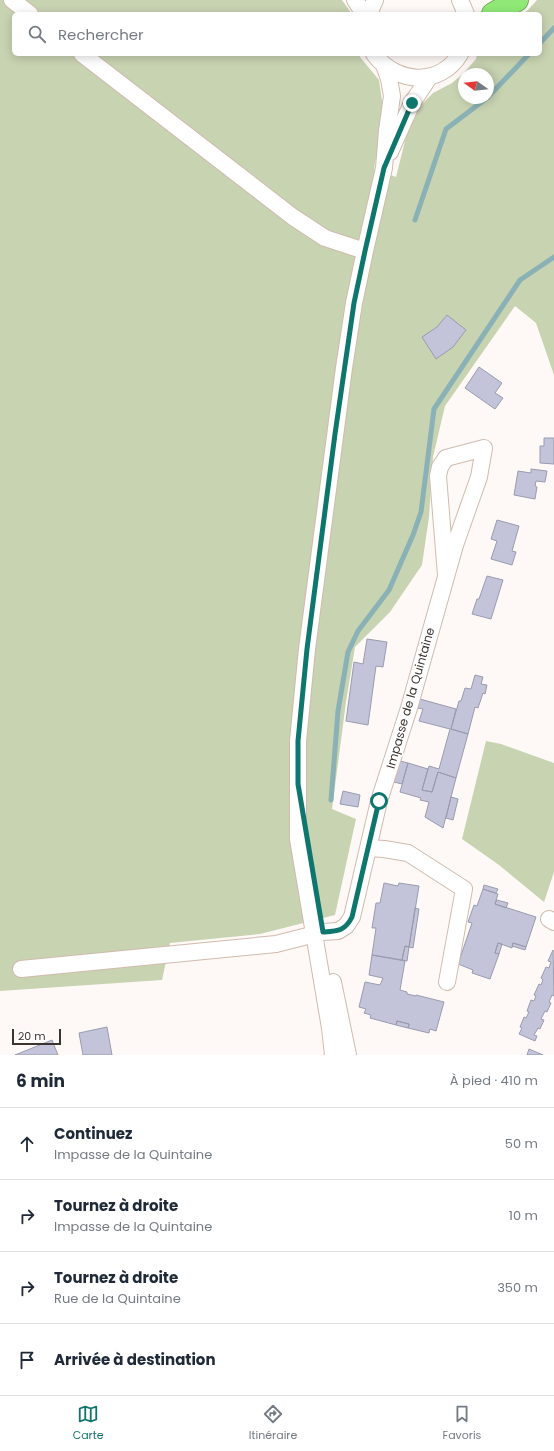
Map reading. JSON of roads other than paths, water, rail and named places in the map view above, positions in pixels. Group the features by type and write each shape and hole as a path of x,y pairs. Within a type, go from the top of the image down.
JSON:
{"highway":[{"path":"496,12 517,0"}],"street":[{"path":"12,0 27,12"},
{"path":"355,0 363,12"},
{"path":"369,12 375,0"},
{"path":"460,0 465,12"},
{"path":"85,56 293,217 325,238 365,251"},
{"path":"379,60 394,72 414,78 430,76 446,69 458,56"},
{"path":"343,1054 319,933 298,784 298,741 307,649 354,303 384,168 392,96 389,79 379,60"},
{"path":"384,168 412,103 430,76"},
{"name":"Impasse de la Quintaine","path":"21,969 276,944 342,929 352,917 379,801 409,708 446,575 479,477 484,448 446,458 440,467 438,476 446,575"},
{"path":"368,848 384,849 408,854 464,889 447,982"}],"waterway":[{"path":"542,41 554,28"},
{"path":"494,91 527,56"},
{"path":"415,220 446,129 479,104"},
{"path":"331,800 338,711 348,652 358,631 389,590 413,535 421,512 434,409 520,280 554,257"}]}
